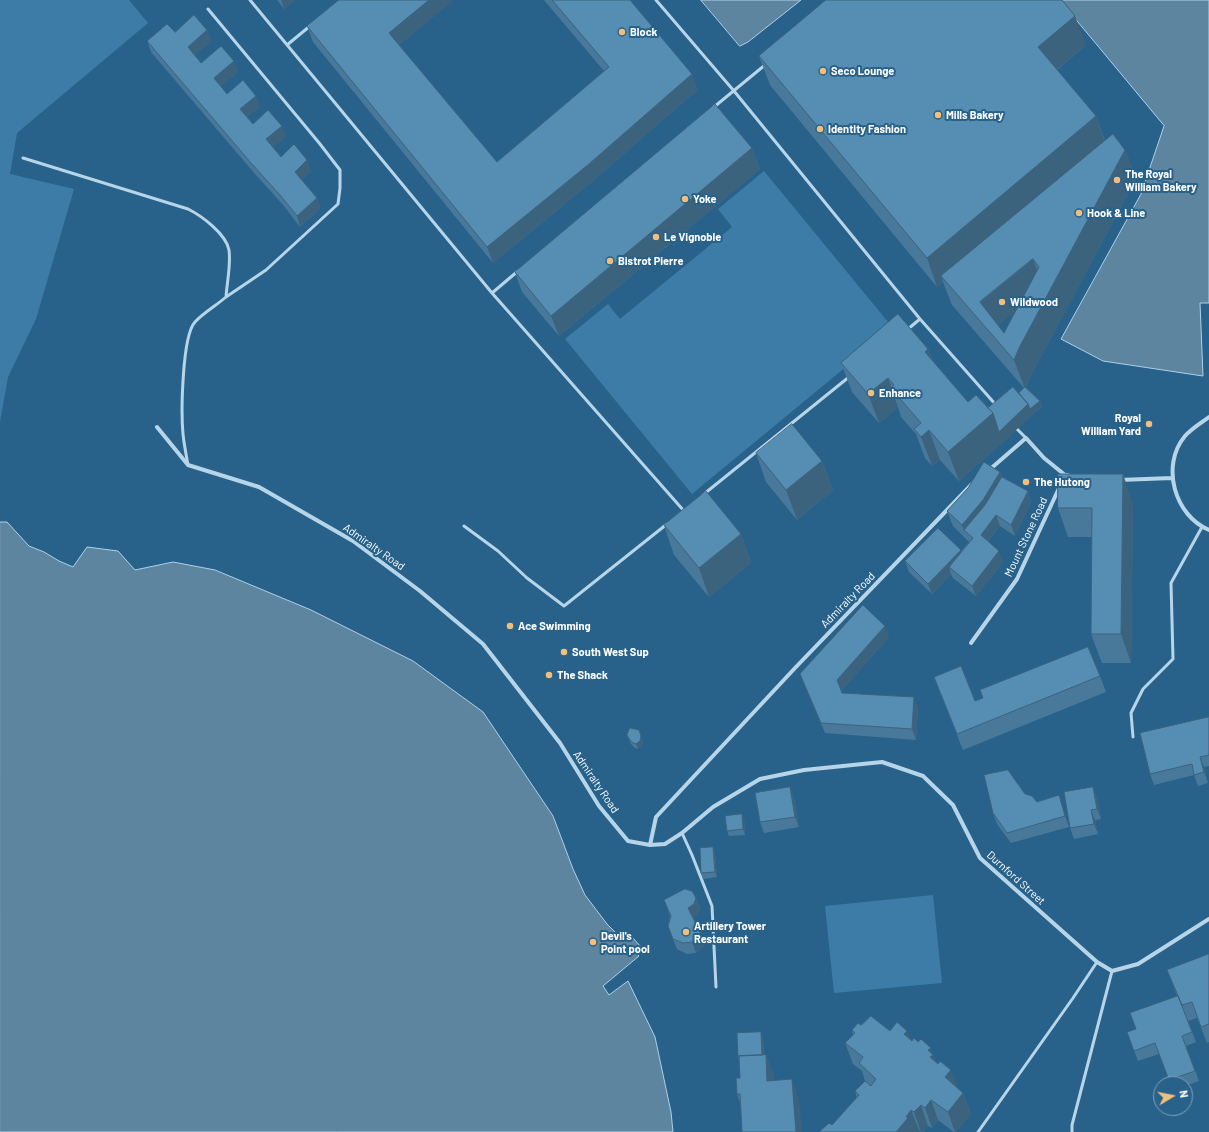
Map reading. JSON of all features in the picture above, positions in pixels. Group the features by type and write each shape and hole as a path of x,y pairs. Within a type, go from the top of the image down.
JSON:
{"street":[{"path":"1209,417 1185,436 1177,450 1173,465 1172,478 1177,496 1188,514 1202,527 1209,530"},
{"path":"157,427 188,464"},
{"path":"982,476 1026,438 1044,458 1065,475 1072,476"},
{"name":"Admiralty Road","path":"188,464 258,487 353,541 420,591 483,644 560,743 599,806 628,841 650,845 656,817 795,668 976,481"},
{"name":"Mount Stone Road","path":"971,643 1017,579 1065,475"},
{"path":"1114,480 1172,478"},
{"name":"Durnford Street","path":"650,845 665,844 682,833 713,807 760,779 804,770 882,762 923,776 953,805 980,858 1097,962 1112,971"},
{"path":"1112,971 1138,964 1209,919"}],"lane":[{"path":"250,0 492,293 684,511"},
{"path":"656,0 734,91 920,319 1001,411"},
{"path":"188,464 183,433 185,358 190,332 194,322 226,297 266,270 338,204 340,188 340,170 208,9"},
{"path":"287,45 311,25"},
{"path":"710,111 770,61"},
{"path":"23,158 188,209 199,214 209,222 228,248 226,297"},
{"path":"492,293 522,268"},
{"path":"902,334 920,319"},
{"path":"702,496 854,373"},
{"path":"1017,429 1026,438"},
{"path":"678,516 690,506"},
{"path":"464,526 498,551 527,578 564,606 672,520"},
{"path":"1133,737 1131,713 1143,689 1173,659 1171,583 1202,527"},
{"path":"682,833 712,906 716,987"},
{"path":"978,1132 1097,962"},
{"path":"1072,1132 1072,1125 1112,971"}],"shaded area":[{"path":"0,0 129,0 148,23 17,133 10,174 74,189 36,319 8,377 0,422"},
{"path":"701,0 801,0 748,42 740,46"},
{"path":"1060,0 1209,0 1209,303 1200,303 1203,376 1103,361 1061,339 1141,194 1164,126"},
{"path":"764,171 893,328 692,494 565,339 608,304 620,319 732,227 718,209"},
{"path":"0,522 7,522 29,546 73,567 87,547 118,551 135,570 173,562 215,570 311,610 413,661 483,712 553,816 573,869 585,895 607,924 618,935 632,937 641,947 636,953 639,956 603,986 609,995 628,981 655,1037 671,1112 673,1132 0,1132"},
{"path":"933,895 942,983 834,993 825,906"}],"building":[{"path":"339,0 429,0 389,33 497,162 609,67 552,0 630,0 692,74 589,164 487,247 307,26"},
{"name":"Mills Bakery","path":"826,0 1062,0 1075,16 1038,47 1096,116 927,258 759,56"},
{"path":"194,15 207,30 188,47 201,63 221,46 234,61 214,78 227,94 243,80 256,96 240,109 253,124 268,110 282,126 266,139 281,157 294,144 307,160 295,172 317,198 297,216 147,41 167,24 175,32"},
{"path":"715,104 752,148 551,316 515,272"},
{"path":"1113,134 1125,150 1014,360 941,276","holes":["1033,259 1039,267 1004,333 980,302"]},
{"path":"898,314 928,349 925,352 968,402 976,395 993,413 948,452 929,430 921,437 914,429 921,423 891,388 894,385 888,378 868,394 841,363"},
{"path":"1013,387 1028,404 999,432 993,413 988,408"},
{"path":"1025,387 1040,401 1030,409 1019,393"},
{"path":"792,424 822,461 786,490 756,453"},
{"path":"984,462 1000,472 983,500 962,525 947,511 968,488"},
{"path":"1058,474 1123,474 1121,634 1091,634 1092,508 1058,508"},
{"path":"1002,477 1028,491 1011,525 996,515 981,535 999,551 972,586 949,567 973,538 964,530 985,505"},
{"path":"706,491 741,534 699,568 664,525"},
{"path":"938,528 961,550 928,584 905,561"},
{"path":"863,605 885,626 837,680 842,693 914,697 912,729 821,723 800,674"},
{"path":"1088,647 1100,676 957,734 934,677 961,666 975,701 983,698 980,690"},
{"path":"1209,717 1209,755 1200,757 1204,772 1194,775 1192,764 1150,774 1140,733"},
{"path":"630,728 639,730 641,736 640,741 636,744 629,739 627,735"},
{"path":"1008,770 1025,794 1032,796 1037,802 1059,795 1065,816 1007,833 993,813 984,775"},
{"path":"790,787 795,817 760,822 755,793"},
{"path":"1093,787 1097,809 1091,810 1094,824 1070,828 1064,792"},
{"path":"742,814 743,829 727,831 725,816"},
{"path":"713,847 715,872 701,873 700,848"},
{"name":"Artillery Tower Restaurant","path":"685,889 692,891 696,898 694,904 688,908 701,934 692,942 683,943 673,939 668,926 671,916 664,900"},
{"path":"1209,954 1209,1024 1201,1027 1192,1002 1182,1005 1167,970"},
{"path":"1178,996 1192,1032 1182,1036 1195,1071 1181,1076 1167,1076 1155,1043 1134,1051 1127,1032 1136,1029 1130,1013"},
{"path":"871,1016 890,1031 897,1022 907,1031 904,1034 912,1041 914,1038 918,1042 921,1039 931,1048 928,1050 933,1055 930,1057 938,1064 940,1061 951,1070 945,1077 963,1093 948,1112 931,1100 925,1108 921,1105 914,1112 911,1110 906,1117 908,1118 896,1132 819,1132 829,1123 832,1125 859,1095 855,1091 865,1081 871,1086 876,1079 859,1063 863,1057 845,1043 855,1033 852,1030 858,1023 861,1025"},
{"path":"761,1032 762,1055 739,1056 738,1058 737,1033"},
{"path":"766,1055 767,1081 792,1079 796,1132 742,1132 740,1094 737,1094 736,1078 740,1078 739,1056"}],"place":[{"name":"Block","path":"622,32"},
{"name":"Seco Lounge","path":"823,71"},
{"name":"Mills Bakery","path":"938,115"},
{"name":"Identity Fashion","path":"820,129"},
{"name":"The Royal William Bakery","path":"1117,180"},
{"name":"Yoke","path":"685,199"},
{"name":"Hook & Line","path":"1079,213"},
{"name":"Le Vignoble","path":"656,237"},
{"name":"Bistrot Pierre","path":"610,261"},
{"name":"Wildwood","path":"1002,302"},
{"name":"Enhance","path":"871,393"},
{"name":"Royal William Yard","path":"1149,424"},
{"name":"The Hutong","path":"1026,482"},
{"name":"Ace Swimming","path":"510,626"},
{"name":"South West Sup","path":"564,652"},
{"name":"The Shack","path":"549,675"},
{"name":"Artillery Tower Restaurant","path":"686,932"},
{"name":"Devil's Point pool","path":"593,942"}]}
